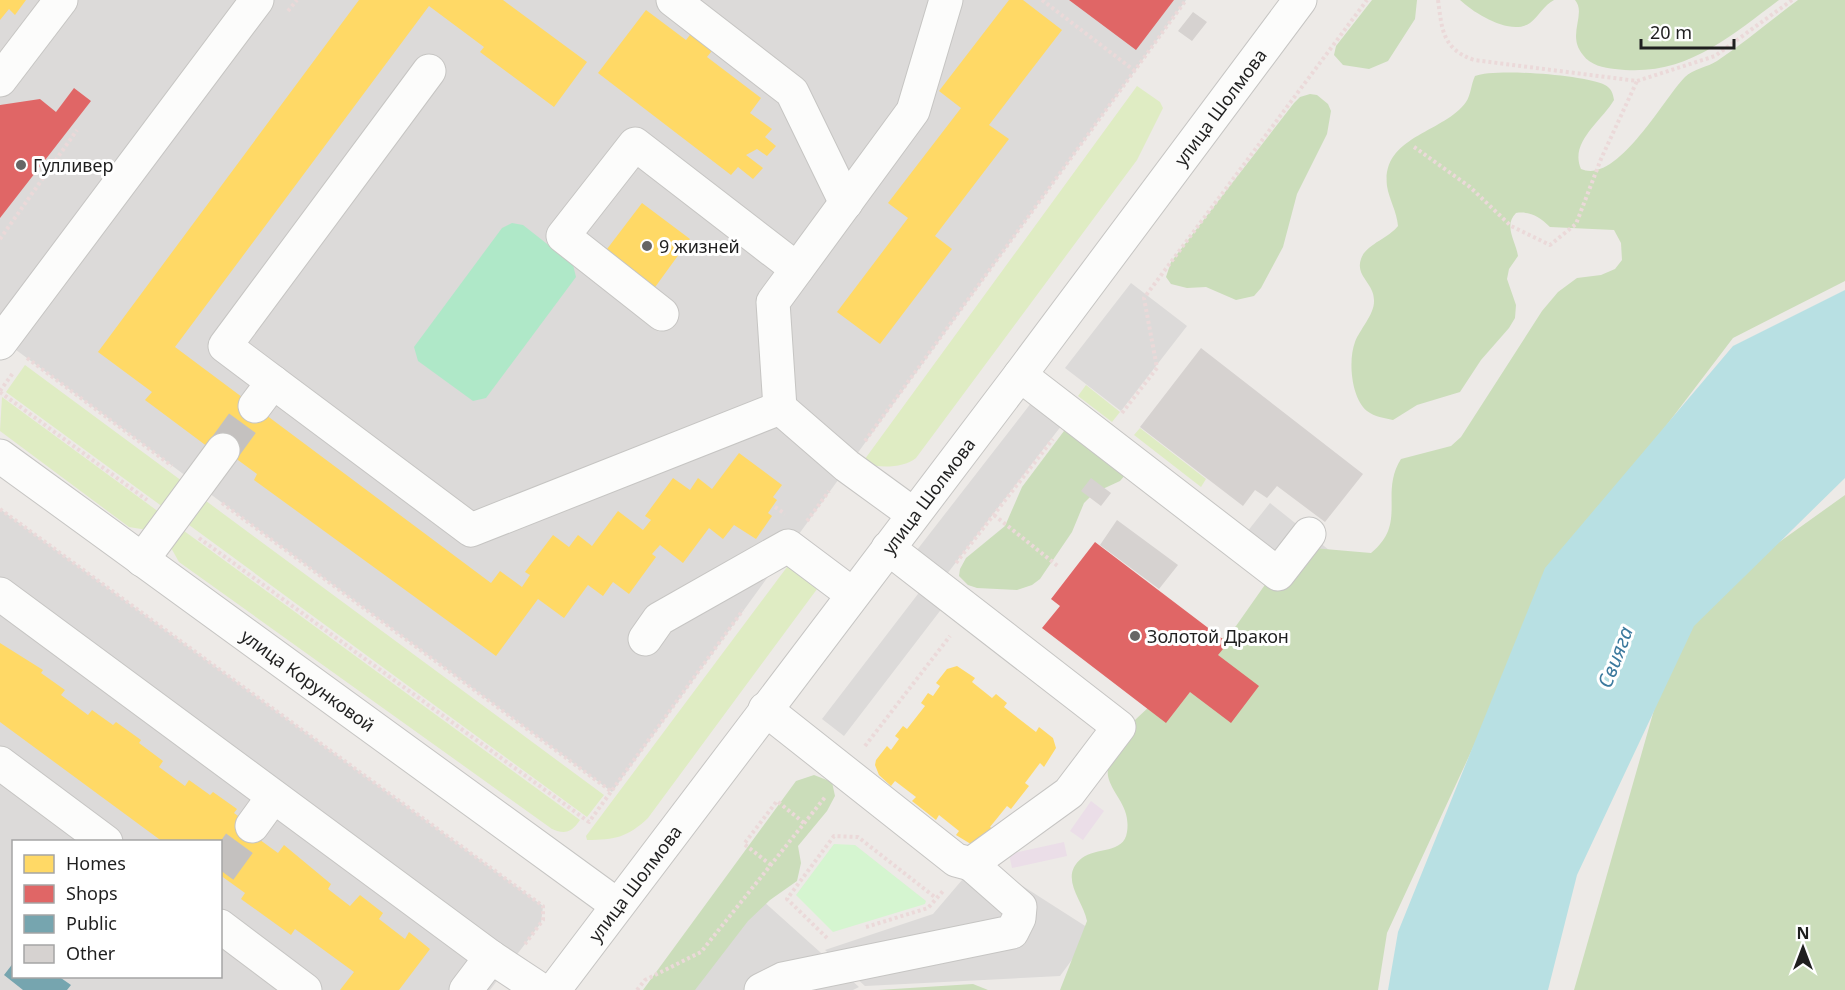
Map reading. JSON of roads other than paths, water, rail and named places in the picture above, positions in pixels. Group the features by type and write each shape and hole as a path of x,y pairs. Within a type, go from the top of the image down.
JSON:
{"street":[{"path":"0,80 61,0"},
{"path":"13,350 257,0"},
{"path":"673,0 792,92 846,203"},
{"path":"913,514 847,466 780,408 773,302 913,111 946,0"},
{"name":"улица Шолмова","path":"554,990 1020,375 1300,0"},
{"path":"429,71 225,346 264,394 471,530 780,408"},
{"path":"662,314 563,237 635,144 797,269"},
{"path":"1020,375 1278,574 1309,534"},
{"path":"142,560 223,450"},
{"name":"улица Корунковой","path":"0,456 617,905"},
{"path":"645,639 659,619 788,546 852,594"},
{"path":"888,548 1119,728 1068,793 971,864"},
{"path":"0,594 273,797 542,990"},
{"path":"761,990 783,979 1012,932 1019,918 1020,907 971,864 956,860 765,710"},
{"path":"0,763 103,840"},
{"path":"252,826 273,797"},
{"path":"222,928 305,990"},
{"path":"466,990 500,962"}],"water":[{"name":"Свияга","path":"1845,290 1845,478 1694,626 1577,875 1548,990 1388,990 1398,932 1545,568 1733,346"}],"tunnel":[{"path":"223,450 255,406"},
{"path":"222,867 252,826"}],"place":[{"name":"Гулливер","path":"21,165"},
{"name":"9 жизней","path":"647,246"},
{"name":"Золотой Дракон","path":"1135,636"}]}
